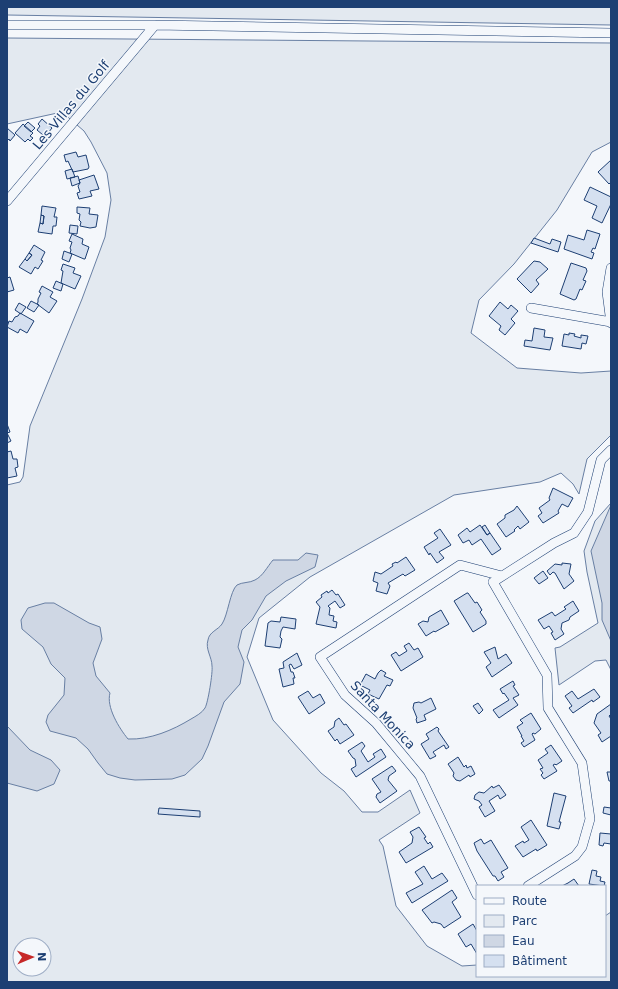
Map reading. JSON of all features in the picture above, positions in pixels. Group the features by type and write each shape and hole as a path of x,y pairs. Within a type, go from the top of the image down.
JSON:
{"street":[{"path":"7,25 155,25 611,33"},
{"name":"Les Villas du Golf","path":"7,201 155,25"},
{"path":"530,308 611,323 607,292 611,268"},
{"path":"530,885 575,856 582,847 590,819 582,763 548,708 547,675 493,582 554,543 574,533 588,512 601,460 611,450"},
{"name":"Santa Monica","path":"476,893 420,776 376,723 345,696 320,657 460,565 502,576"}],"green space":[{"path":"7,7 611,7 611,25 7,15"},
{"path":"7,38 611,43 611,142 592,152 557,210 514,264 479,300 471,333 517,368 581,373 611,371 611,435 587,459 579,494 573,484 561,473 540,482 454,495 310,577 259,618 247,657 273,720 321,773 344,791 362,812 378,812 410,790 420,813 379,840 383,846 396,906 427,946 462,966 476,965 476,977 606,977 606,915 611,912 611,982 7,982 7,485 20,482 23,477 30,426 82,299 105,237 111,200 107,173 84,131 62,112 7,124"},
{"path":"611,503 611,670 606,660 595,661 559,685 555,648 560,647 598,623 584,551 595,521"}],"water":[{"path":"611,505 611,641 602,620 602,603 591,551"},
{"path":"306,553 318,555 315,567 286,581 266,596 252,620 242,630 238,647 244,662 240,684 224,702 202,759 185,775 172,779 135,780 107,774 88,749 76,738 50,731 46,722 48,715 64,695 65,678 51,664 43,647 22,629 21,620 28,608 45,603 54,603 89,623 100,627 102,639 93,663 96,676 110,693 110,705 114,717 128,739 145,738 161,734 177,727 199,714 205,708 209,694 212,669 207,643 210,635 222,624 233,592 237,585 253,581 258,578 263,574 273,560 298,560"},
{"path":"7,726 30,750 51,760 60,770 54,784 37,791 7,783"}],"building":[{"path":"42,119 52,128 48,133 47,132 43,135 37,130 40,126 38,124"},
{"path":"28,122 35,128 31,132 24,126"},
{"path":"23,124 33,133 30,136 33,138 30,141 28,139 25,142 15,133"},
{"path":"7,128 15,135 10,141 9,139 7,141"},
{"path":"76,152 78,157 86,155 89,167 88,169 73,172 68,161 66,162 64,155"},
{"path":"611,160 611,182 609,184 598,172"},
{"path":"72,169 75,177 67,179 65,171"},
{"path":"94,175 99,189 90,191 92,196 79,199 77,193 80,192 78,186 80,183 79,180"},
{"path":"78,176 80,183 72,186 70,178"},
{"path":"590,187 611,197 611,204 602,223 592,218 597,206 584,200"},
{"path":"42,206 56,208 54,217 57,217 56,226 53,226 52,234 38,232 40,223 43,224 44,216 41,215"},
{"path":"77,207 90,208 89,214 98,215 96,227 90,228 80,226 80,214 77,213"},
{"path":"41,215 44,216 43,224 40,223"},
{"path":"70,225 78,226 77,234 69,233"},
{"path":"587,230 600,234 595,249 593,248 591,252 594,253 592,259 564,249 568,235 584,240"},
{"path":"72,234 83,239 82,244 89,247 85,259 70,253 72,242 69,241"},
{"path":"534,238 550,244 552,239 561,242 558,252 531,243"},
{"path":"34,245 45,252 41,260 43,261 38,269 35,267 31,274 19,267 25,259 27,261 32,255 29,253"},
{"path":"64,251 72,254 69,262 62,259"},
{"path":"29,253 32,255 27,261 25,259"},
{"path":"534,261 540,262 548,269 536,280 539,284 531,293 517,279"},
{"path":"571,263 586,268 587,271 583,280 586,281 582,290 580,289 576,299 574,300 560,294"},
{"path":"63,264 75,268 73,273 81,276 75,289 61,283 63,271 61,270"},
{"path":"10,277 14,290 7,292 7,278"},
{"path":"56,281 63,284 61,291 53,288"},
{"path":"42,286 53,292 50,297 57,301 49,313 37,304 41,293 39,292"},
{"path":"31,301 39,305 34,312 27,308"},
{"path":"500,302 508,309 511,305 518,311 511,319 515,323 505,335 499,330 501,326 489,316"},
{"path":"19,303 26,307 21,314 15,310"},
{"path":"20,313 34,321 27,333 20,329 18,333 7,327 9,321 12,322"},
{"path":"534,328 545,330 544,337 553,338 550,350 524,346 525,340 532,341"},
{"path":"569,333 575,334 574,336 581,338 581,335 588,336 586,344 582,343 581,349 562,346 564,334 569,335"},
{"path":"7,424 10,432 7,433"},
{"path":"7,433 11,441 7,443"},
{"path":"11,451 13,459 17,459 18,467 15,468 17,476 7,478 7,452"},
{"path":"553,488 573,498 568,507 562,504 558,511 559,513 543,523 538,516 542,513 539,508 550,500 549,498"},
{"path":"517,506 529,522 520,529 518,526 514,530 515,531 506,537 497,524 505,518 505,515 514,510"},
{"path":"480,525 487,535 490,533 501,549 492,555 481,539 472,545 469,540 463,543 458,535 467,528 470,532"},
{"path":"485,525 490,533 487,535 482,527"},
{"path":"440,529 451,545 439,552 444,558 437,563 424,547 438,538 434,533"},
{"path":"406,557 415,570 405,576 403,574 388,583 390,586 387,594 376,591 378,583 373,581 375,572 381,574 393,566 392,564 397,563"},
{"path":"562,563 571,564 569,574 574,581 564,589 555,573 553,572 550,575 547,571 555,564 562,565"},
{"path":"543,571 548,578 539,584 534,578"},
{"path":"332,590 336,595 338,594 345,605 340,608 335,601 328,606 330,608 329,615 334,616 333,621 337,622 336,628 316,624 320,607 316,602 322,597 321,595"},
{"path":"467,593 475,603 477,602 482,610 480,612 486,621 486,624 473,632 454,601"},
{"path":"573,601 579,611 570,617 569,620 562,623 561,629 564,634 555,640 551,633 553,632 549,626 544,629 538,620 552,612 555,616 566,609 564,607"},
{"path":"441,610 449,624 426,636 418,624 423,621 428,622 429,617"},
{"path":"281,617 296,619 295,629 283,627 280,637 282,639 280,648 265,646 268,623 271,621 280,622"},
{"path":"409,643 414,650 418,648 423,657 401,671 391,655 396,652 399,656 407,651 404,646"},
{"path":"495,647 498,659 506,654 512,663 492,677 486,667 491,663 484,652"},
{"path":"297,653 302,665 294,669 291,664 289,665 295,678 293,678 294,684 283,687 279,669 284,668 283,662"},
{"path":"381,670 386,673 384,676 393,680 390,686 387,685 379,699 368,694 370,690 360,685 366,674 375,679"},
{"path":"513,681 515,685 513,686 519,695 513,698 518,705 499,718 493,710 509,700 500,689"},
{"path":"594,689 600,697 593,702 592,700 573,713 569,708 572,706 565,696 572,691 578,699"},
{"path":"308,691 313,698 320,694 325,703 309,714 298,697"},
{"path":"431,698 436,709 424,715 426,720 417,723 417,718 413,708 414,703 421,703"},
{"path":"478,703 483,710 479,714 473,706"},
{"path":"611,704 611,714 609,716 611,719 611,736 602,742 598,735 601,733 594,723 597,714"},
{"path":"531,713 541,729 535,734 532,734 535,740 524,747 521,743 524,741 517,727 523,723 520,720"},
{"path":"339,718 344,725 346,724 354,735 340,744 337,739 335,741 328,731 334,727 335,721"},
{"path":"437,727 439,729 438,731 449,747 446,749 444,745 433,752 436,756 430,759 421,744 429,739 426,734"},
{"path":"362,742 365,746 361,751 368,762 375,757 373,754 381,749 386,757 356,777 351,769 356,766 355,759 348,751"},
{"path":"551,745 562,761 556,765 553,765 557,771 544,779 541,775 543,773 540,769 543,768 538,760 548,753 545,749"},
{"path":"458,757 464,767 466,765 467,768 471,766 475,774 470,777 469,775 460,781 456,780 453,776 454,773 448,764"},
{"path":"392,766 396,771 389,776 388,780 397,791 380,803 376,797 377,794 381,792 372,779"},
{"path":"607,772 611,772 611,781 609,781"},
{"path":"499,785 506,795 500,799 498,795 489,801 495,811 485,817 479,807 482,805 479,801 474,799 475,795 479,792 484,793 492,786 493,788"},
{"path":"554,793 566,796 559,822 561,822 559,829 547,826"},
{"path":"604,807 611,808 611,815 603,813"},
{"path":"159,808 200,811 200,817 158,814"},
{"path":"531,820 547,845 537,851 536,849 523,857 515,846 523,841 524,843 529,840 521,827"},
{"path":"419,827 426,837 424,838 428,844 430,842 433,847 406,863 399,852 412,843 413,837 410,832"},
{"path":"600,833 611,834 611,844 604,843 603,846 599,845"},
{"path":"481,839 484,844 491,840 508,868 501,872 504,877 498,881 495,876 493,876 477,851 474,843"},
{"path":"424,866 432,879 442,873 448,881 412,903 406,893 423,884 415,872"},
{"path":"592,870 597,871 596,876 601,877 600,881 605,882 604,885 589,884"},
{"path":"574,879 578,885 564,885"},
{"path":"452,890 457,898 452,902 461,917 444,928 441,924 434,922 432,923 422,910"},
{"path":"473,924 476,929 476,952 471,944 466,947 458,934"}]}
